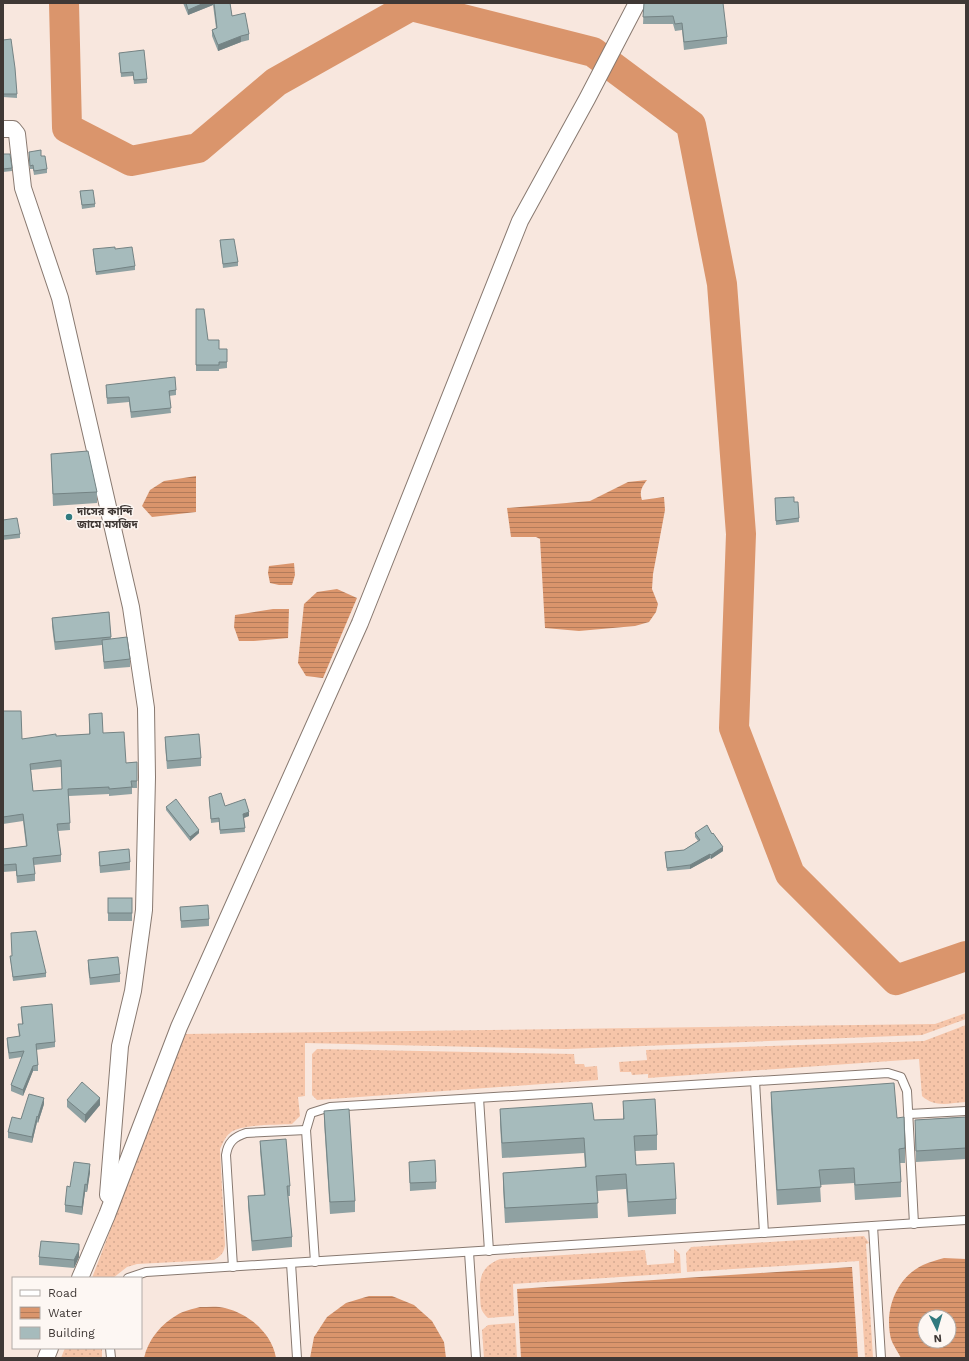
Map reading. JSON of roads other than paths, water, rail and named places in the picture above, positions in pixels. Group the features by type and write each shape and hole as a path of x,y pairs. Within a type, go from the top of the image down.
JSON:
{"street":[{"path":"80,1277 107,1215 178,1027 360,623 520,222 637,3"},
{"path":"3,129 13,128 17,134 23,188 60,298 131,607 146,708 147,777 144,910 133,991 120,1046 107,1215"}],"lane":[{"path":"315,1262 306,1130 311,1113 330,1107 755,1080 888,1072 901,1078 907,1091 914,1224"},
{"path":"755,1080 764,1233"},
{"path":"479,1098 489,1251"},
{"path":"909,1114 966,1111"},
{"path":"233,1267 226,1155 227,1148 231,1141 237,1136 246,1133 306,1130"},
{"path":"131,1277 146,1272 966,1220"},
{"path":"873,1226 881,1358"},
{"path":"469,1252 476,1358"},
{"path":"291,1263 297,1358"}],"water":[{"path":"196,476 196,512 152,517 142,506 150,490 164,481"},
{"path":"647,480 642,489 642,500 664,497 665,510 653,574 652,589 658,604 656,612 649,622 635,626 579,631 545,628 540,539 536,537 511,537 507,508 590,501 628,482"},
{"path":"294,563 295,575 292,585 270,583 268,573 269,566"},
{"path":"337,589 357,598 323,678 306,676 298,663 304,604 317,592"},
{"path":"273,609 289,609 288,638 239,641 234,627 235,615"},
{"path":"944,1258 966,1259 966,1358 901,1358 891,1339 889,1317 894,1296 899,1286 906,1278 925,1264"},
{"path":"852,1267 858,1358 521,1358 517,1289"},
{"path":"369,1296 392,1296 414,1305 432,1321 444,1342 446,1358 310,1358 314,1337 327,1317 346,1303"},
{"path":"200,1307 225,1308 251,1320 270,1340 276,1358 144,1358 152,1339 166,1323 179,1314"}],"waterway":[{"path":"64,3 67,128 131,161 198,148 276,82 411,6 593,52 691,125 722,284 741,534 734,728 790,874 896,980 966,956"}],"place":[{"name":"দাসের কান্দি জামে মসজিদ","path":"69,517"}]}
